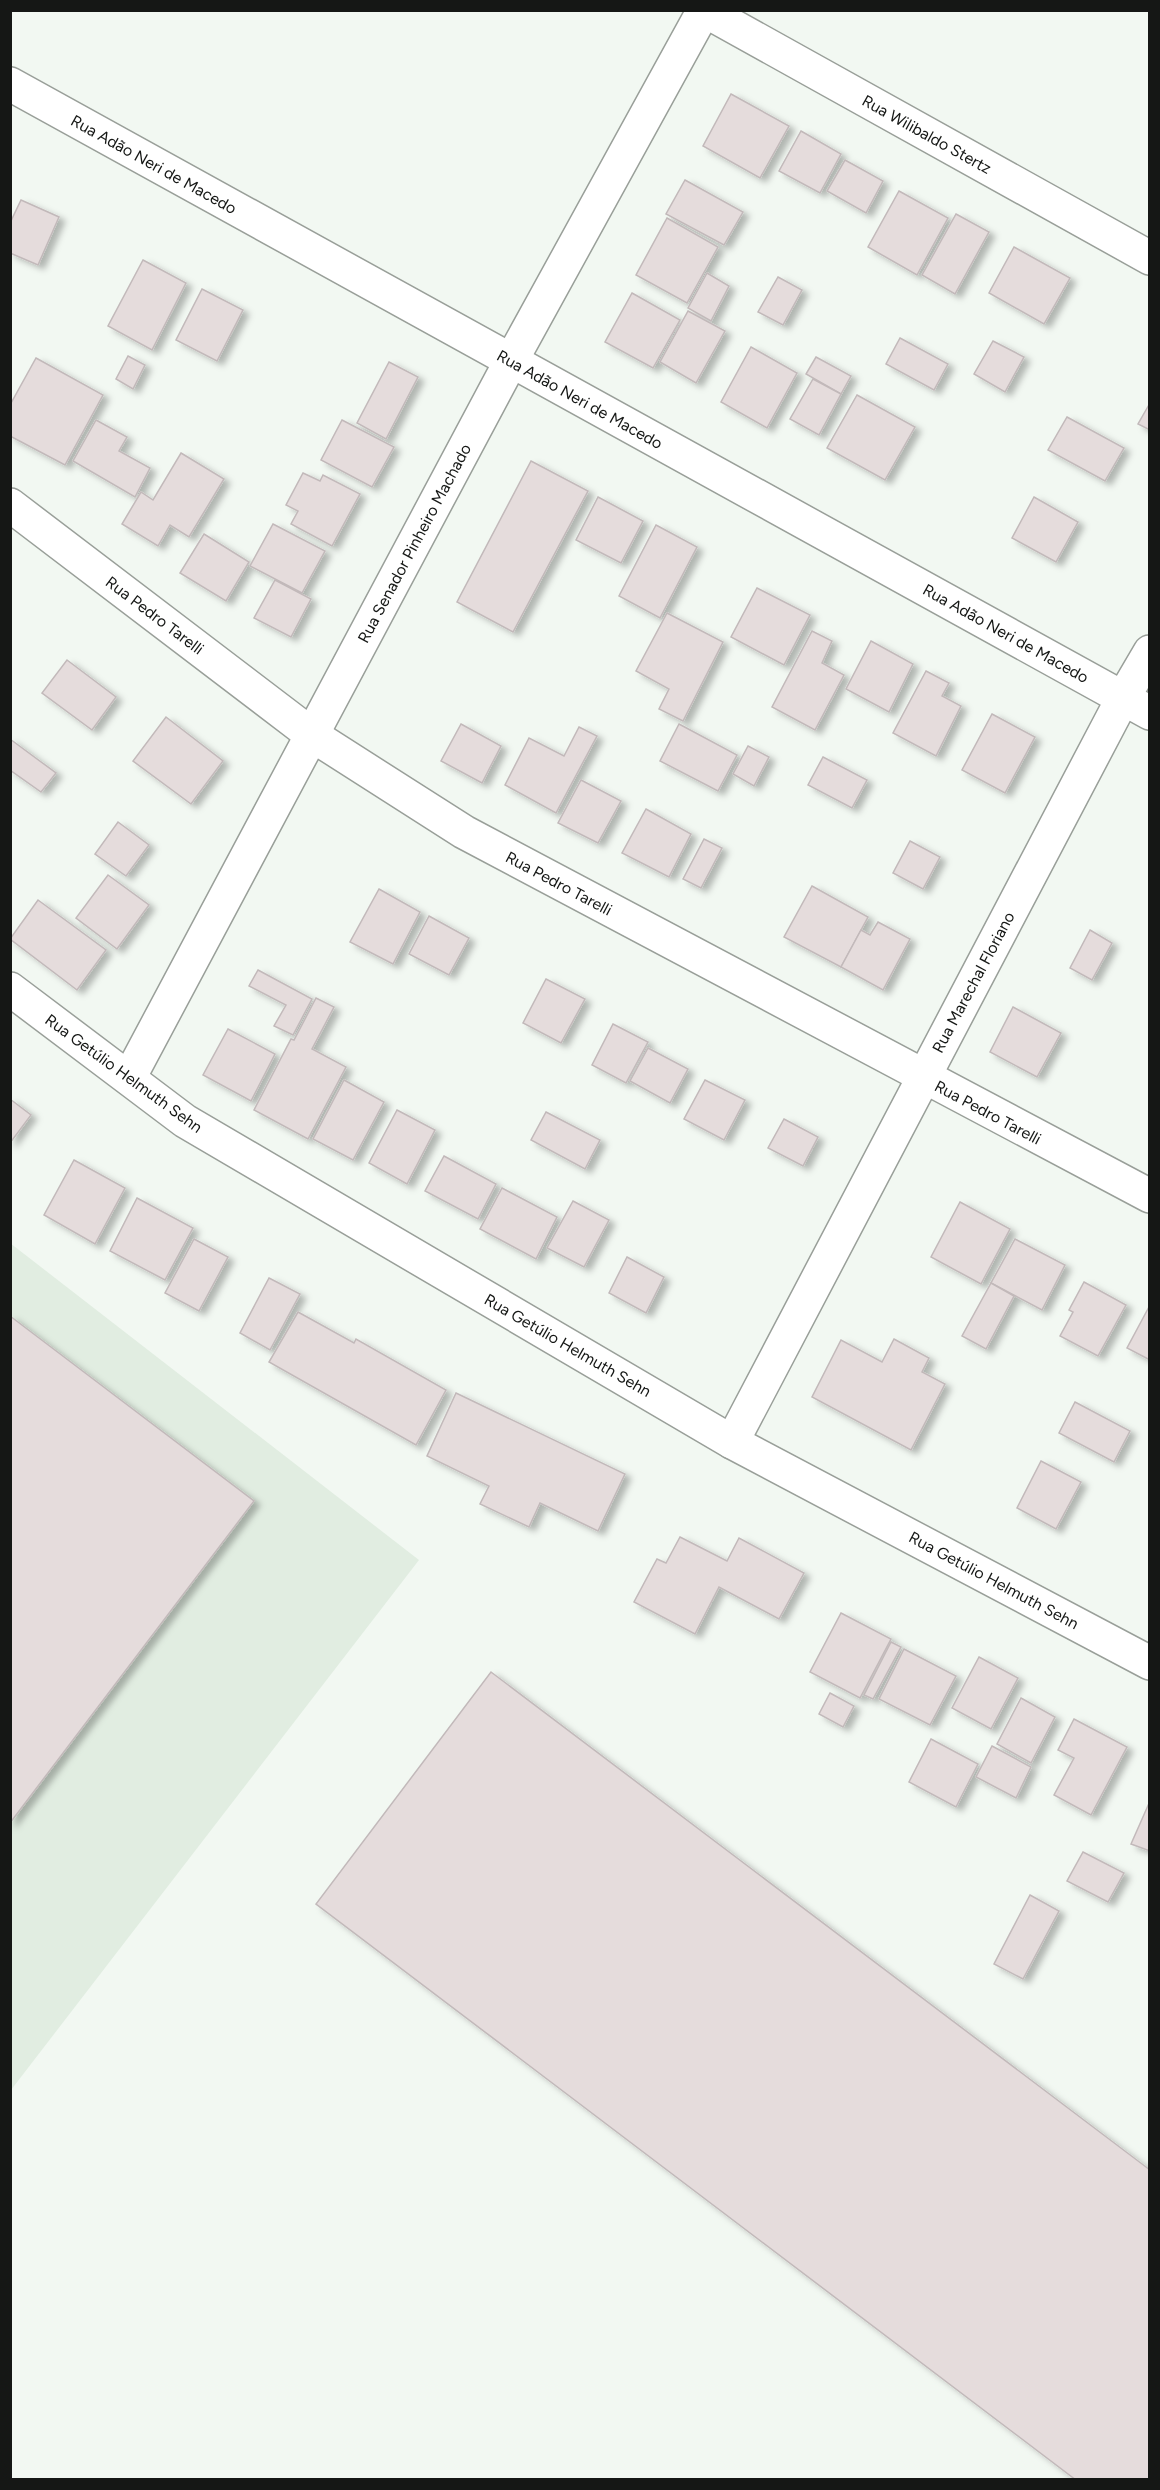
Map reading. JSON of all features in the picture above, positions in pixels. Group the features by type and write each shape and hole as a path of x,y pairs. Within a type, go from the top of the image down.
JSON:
{"street":[{"name":"Rua Wilibaldo Stertz","path":"704,10 1149,258"},
{"name":"Rua Senador Pinheiro Machado","path":"129,1078 511,361 704,10"},
{"name":"Rua Adão Neri de Macedo","path":"10,84 1136,706"},
{"name":"Rua Pedro Tarelli","path":"10,505 312,735 464,832 1149,1196"},
{"name":"Rua Marechal Floriano","path":"732,1442 923,1077 1136,706 1149,652"},
{"name":"Rua Getúlio Helmuth Sehn","path":"10,989 185,1121 732,1442 1149,1663"}],"shaded area":[{"path":"10,1243 419,1560 11,2090 10,2090"}],"building":[{"path":"731,94 789,126 760,178 703,146"},
{"path":"801,131 841,154 820,193 779,171"},
{"path":"845,160 883,181 866,213 827,191"},
{"path":"685,180 743,212 724,245 666,214"},
{"path":"899,191 948,218 917,275 868,247"},
{"path":"21,200 59,217 38,265 10,253 10,223"},
{"path":"956,214 989,232 955,294 922,275"},
{"path":"667,218 718,247 687,303 636,275"},
{"path":"1014,247 1070,278 1044,324 989,293"},
{"path":"143,260 186,283 152,350 108,326"},
{"path":"707,273 729,286 711,321 688,308"},
{"path":"778,277 802,290 783,325 758,312"},
{"path":"202,289 243,310 217,361 176,340"},
{"path":"632,293 680,320 653,368 605,342"},
{"path":"688,311 725,331 696,383 660,362"},
{"path":"900,338 948,364 934,390 886,364"},
{"path":"993,341 1024,357 1005,392 974,374"},
{"path":"751,347 797,373 767,428 721,402"},
{"path":"128,356 145,365 133,389 116,379"},
{"path":"816,357 851,376 841,394 806,374"},
{"path":"36,358 103,395 65,465 10,436 10,405"},
{"path":"389,362 418,377 386,439 357,423"},
{"path":"813,379 841,394 819,435 790,419"},
{"path":"857,395 915,427 885,480 827,448"},
{"path":"1150,403 1150,430 1138,424"},
{"path":"1067,417 1124,448 1105,481 1048,450"},
{"path":"96,420 127,437 119,451 150,468 135,497 73,461"},
{"path":"342,420 394,447 372,487 321,460"},
{"path":"181,453 224,479 189,537 170,525 158,546 122,524 141,492 153,500"},
{"path":"531,461 588,491 513,632 457,602"},
{"path":"303,473 320,481 323,475 360,494 332,546 291,524 298,511 286,505"},
{"path":"598,497 643,521 621,563 576,540"},
{"path":"1034,497 1078,522 1056,562 1012,538"},
{"path":"273,524 325,551 302,593 250,566"},
{"path":"656,525 697,547 660,618 619,596"},
{"path":"204,534 249,562 226,601 180,573"},
{"path":"275,580 311,599 291,637 254,618"},
{"path":"757,588 810,615 784,665 731,637"},
{"path":"667,613 723,642 683,721 659,709 669,689 636,671"},
{"path":"812,631 832,641 822,663 844,675 815,730 772,707"},
{"path":"871,641 913,664 889,712 846,689"},
{"path":"67,660 116,697 92,730 42,693"},
{"path":"926,671 949,683 942,696 961,706 936,756 893,733"},
{"path":"992,714 1035,737 1005,793 962,770"},
{"path":"166,717 223,761 191,804 133,761"},
{"path":"461,724 501,746 482,783 441,761"},
{"path":"679,724 737,755 718,791 660,761"},
{"path":"579,727 597,736 556,813 505,785 529,738 564,756"},
{"path":"10,739 56,773 41,792 10,770"},
{"path":"748,746 769,757 754,786 733,774"},
{"path":"823,757 867,780 852,808 808,785"},
{"path":"581,780 621,801 598,843 558,823"},
{"path":"646,809 691,834 669,877 622,853"},
{"path":"118,822 149,845 126,876 95,854"},
{"path":"704,839 722,848 701,888 683,879"},
{"path":"910,841 940,857 923,889 893,873"},
{"path":"108,875 149,905 117,949 76,918"},
{"path":"812,886 868,917 841,967 784,937"},
{"path":"379,889 420,912 393,964 350,942"},
{"path":"38,900 106,950 77,990 10,939"},
{"path":"429,916 469,938 449,975 409,954"},
{"path":"878,922 910,939 883,990 841,967 861,930 870,935"},
{"path":"1090,930 1112,943 1092,980 1070,968"},
{"path":"258,970 312,999 293,1035 274,1026 286,1005 249,986"},
{"path":"546,979 585,999 561,1043 523,1023"},
{"path":"316,998 334,1007 312,1049 346,1067 308,1139 254,1110 291,1039 294,1040"},
{"path":"1013,1007 1061,1033 1037,1077 990,1052"},
{"path":"613,1024 648,1042 626,1083 592,1065"},
{"path":"228,1029 275,1054 251,1101 203,1075"},
{"path":"648,1048 688,1069 670,1103 630,1081"},
{"path":"344,1080 384,1102 353,1160 313,1139"},
{"path":"705,1080 745,1100 724,1140 684,1119"},
{"path":"10,1099 31,1115 10,1143"},
{"path":"397,1110 435,1130 407,1184 369,1163"},
{"path":"546,1112 600,1140 585,1169 531,1140"},
{"path":"784,1119 818,1137 803,1166 768,1148"},
{"path":"444,1156 496,1184 478,1219 425,1191"},
{"path":"74,1160 125,1188 95,1244 44,1215"},
{"path":"502,1188 557,1217 536,1259 480,1229"},
{"path":"137,1198 193,1228 165,1280 110,1251"},
{"path":"573,1201 609,1220 584,1267 547,1248"},
{"path":"960,1202 1010,1229 981,1284 931,1257"},
{"path":"194,1239 228,1257 199,1311 165,1293"},
{"path":"1015,1239 1065,1265 1042,1310 991,1283"},
{"path":"627,1257 664,1277 646,1313 609,1293"},
{"path":"269,1278 300,1294 270,1350 240,1333"},
{"path":"1084,1282 1126,1305 1098,1356 1060,1336 1073,1312 1069,1310"},
{"path":"991,1283 1014,1296 986,1349 962,1336"},
{"path":"1150,1305 1150,1360 1127,1348"},
{"path":"298,1312 354,1343 356,1339 446,1390 416,1445 269,1362"},
{"path":"10,1316 254,1501 10,1823"},
{"path":"894,1339 929,1358 922,1372 945,1384 911,1450 812,1397 841,1340 882,1362"},
{"path":"456,1393 625,1474 598,1531 540,1503 529,1527 480,1504 489,1486 427,1456"},
{"path":"1075,1402 1130,1431 1114,1462 1059,1433"},
{"path":"1041,1461 1081,1482 1056,1529 1017,1508"},
{"path":"680,1537 727,1561 739,1538 804,1573 779,1619 719,1587 695,1634 634,1602 657,1559 666,1563"},
{"path":"841,1613 891,1639 860,1698 810,1672"},
{"path":"891,1642 901,1647 873,1699 864,1695"},
{"path":"904,1649 956,1676 930,1725 879,1699"},
{"path":"979,1657 1018,1678 991,1729 952,1708"},
{"path":"491,1672 1150,2170 1150,2480 1076,2480 316,1904"},
{"path":"830,1693 854,1706 843,1727 819,1714"},
{"path":"1021,1698 1055,1717 1031,1763 997,1744"},
{"path":"1074,1719 1127,1747 1091,1815 1054,1795 1074,1758 1058,1750"},
{"path":"931,1739 978,1764 956,1807 909,1782"},
{"path":"992,1746 1031,1767 1016,1798 976,1777"},
{"path":"1150,1801 1150,1851 1131,1844"},
{"path":"1083,1852 1124,1873 1108,1902 1067,1881"},
{"path":"1030,1895 1059,1911 1023,1979 994,1964"}]}
